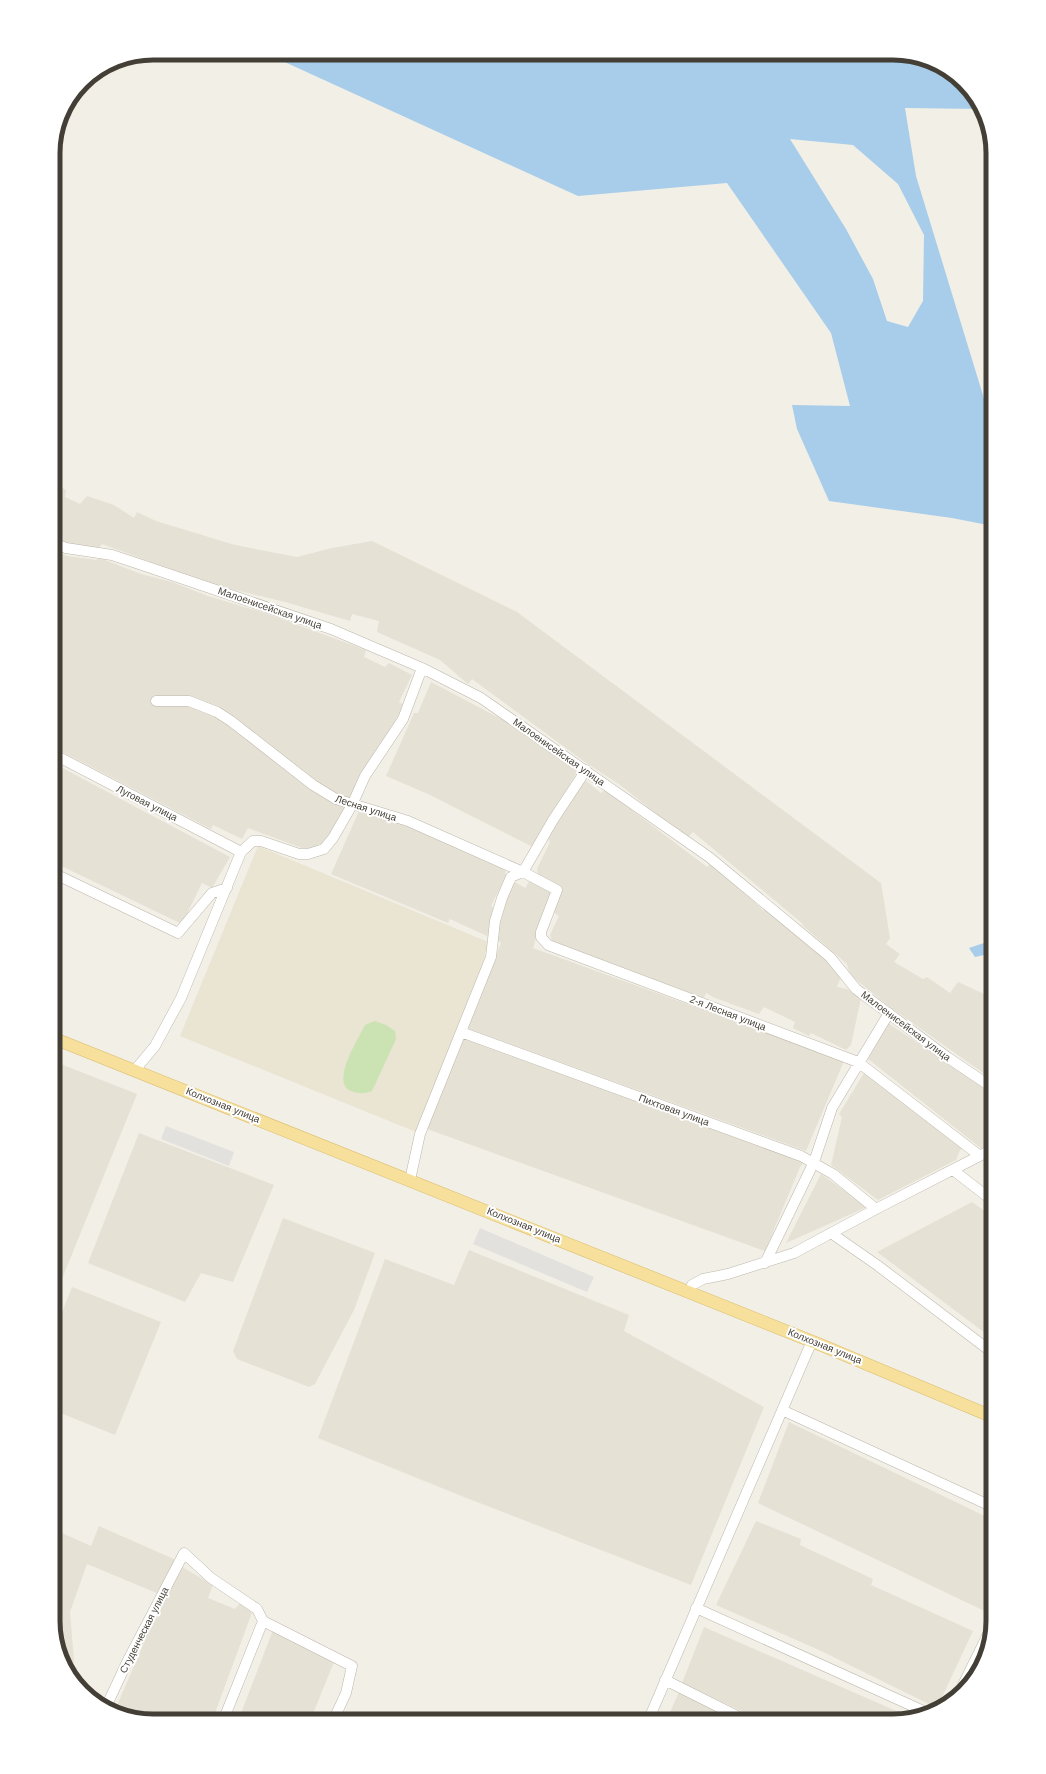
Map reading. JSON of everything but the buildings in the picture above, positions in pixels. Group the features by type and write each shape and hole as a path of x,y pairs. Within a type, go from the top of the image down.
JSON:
{"main road":[{"name":"Колхозная улица","path":"60,1041 812,1341 986,1414"}],"street":[{"name":"Малоенисейская улица","path":"60,546 66,548 112,555 331,629 422,668 481,698 586,770 709,858 830,957 844,972 856,989 947,1057 986,1083"},
{"path":"135,1070 155,1046 181,998 241,852 252,841 261,841 299,854 308,854 324,849 333,838 352,805 364,776 403,719 422,668"},
{"name":"Лесная улица","path":"156,701 189,701 217,712 231,720 313,785 336,799 408,821 523,872"},
{"name":"Луговая улица","path":"60,758 241,852"},
{"path":"410,1180 420,1134 491,957 495,922 502,898 511,877 523,872 553,820 586,770"},
{"name":"2-я Лесная улица","path":"523,872 557,890 541,932 541,937 548,945 858,1062 980,1156"},
{"path":"60,876 178,933 212,893 227,888"},
{"path":"765,1263 814,1162 832,1108 888,1012"},
{"name":"Пихтовая улица","path":"461,1032 801,1156 833,1174 876,1208"},
{"path":"689,1292 692,1285 704,1279 728,1274 794,1253 876,1208 986,1153"},
{"path":"953,1170 986,1196"},
{"path":"831,1233 877,1264 986,1348"},
{"path":"651,1714 812,1341"},
{"path":"782,1410 986,1504"},
{"name":"Студенческая улица","path":"108,1702 128,1660 184,1553 211,1578 257,1609 263,1621"},
{"path":"696,1608 921,1710"},
{"path":"226,1714 263,1621 352,1666 346,1693 336,1714"},
{"path":"967,1677 983,1644"},
{"path":"665,1680 733,1714"}],"shaded area":[{"path":"60,487 66,490 65,497 80,504 87,496 114,505 134,518 137,512 156,521 235,545 297,557 332,548 372,541 517,612 881,883 890,938 886,944 900,954 894,962 923,979 927,977 950,993 958,982 986,995 986,1075 890,1007 850,975 847,964 802,925 803,924 693,832 687,838 620,785 582,760 472,679 468,684 440,660 377,632 379,621 352,614 350,621 285,602 214,585 102,544 97,550 60,541"},
{"path":"60,553 67,556 96,560 100,558 141,574 172,582 208,596 268,614 366,650 364,657 385,667 389,663 412,675 399,702 404,705 327,842 315,848 302,848 248,828 242,839 213,825 211,829 60,751"},
{"path":"431,682 503,720 577,772 533,847 428,794 386,776 414,713 418,713"},
{"path":"60,767 230,857 212,888 202,883 182,924 60,865"},
{"path":"585,780 601,793 605,790 707,867 712,862 764,911 767,909 842,974 837,987 847,989 861,998 851,1045 846,1050 811,1033 809,1036 793,1028 795,1022 764,1007 759,1014 715,998 706,993 704,998 552,941 550,935 559,916 552,911 563,889 538,877 537,869 550,842 548,839 573,794"},
{"path":"359,811 409,826 505,868 506,876 491,906 494,908 489,937 450,919 448,923 331,874"},
{"path":"258,846 488,942 483,963 416,1132 180,1036"},
{"path":"530,880 552,890 542,914 543,916 533,948 844,1061 806,1151 467,1028 501,943 495,938 503,901 515,882 525,888"},
{"path":"888,1023 986,1088 986,1147 982,1149 868,1059"},
{"path":"463,1039 804,1162 800,1167 765,1251 427,1129"},
{"path":"60,1064 137,1094 60,1284"},
{"path":"864,1073 965,1148 960,1150 956,1160 878,1200 831,1165 842,1117 839,1114"},
{"path":"166,1126 234,1152 229,1166 161,1139"},
{"path":"139,1133 274,1185 233,1282 201,1273 185,1302 88,1263"},
{"path":"821,1174 867,1207 786,1243"},
{"path":"972,1202 986,1212 986,1334 877,1252"},
{"path":"283,1218 375,1253 354,1310 315,1384 309,1387 237,1359 233,1351"},
{"path":"480,1228 594,1277 587,1292 473,1244"},
{"path":"469,1250 629,1315 624,1331 764,1407 691,1585 464,1497 318,1438 385,1259 454,1285"},
{"path":"72,1287 161,1322 115,1435 60,1413 60,1317"},
{"path":"789,1422 986,1517 986,1612 758,1503"},
{"path":"756,1521 801,1539 800,1545 873,1579 871,1585 973,1631 941,1700 931,1705 819,1650 716,1605"},
{"path":"99,1526 176,1560 159,1594 87,1564 70,1612 74,1668 65,1651 61,1633 60,1532 91,1546"},
{"path":"182,1567 213,1585 208,1598 235,1609 240,1603 253,1610 215,1714 147,1714 117,1706 159,1608"},
{"path":"704,1627 902,1714 748,1714 682,1683"},
{"path":"273,1630 334,1662 313,1714 241,1714"},
{"path":"679,1692 726,1714 669,1714"}],"green space":[{"path":"375,1021 386,1025 395,1031 396,1039 372,1091 366,1093 354,1092 345,1086 343,1079 345,1070 352,1049 365,1025"}],"water":[{"path":"280,60 899,60 923,65 945,76 963,92 974,109 905,108 916,176 986,405 986,525 952,518 829,501 797,429 792,405 850,406 831,333 727,183 578,196","holes":["790,139 853,145 898,184 924,235 923,301 908,327 887,321 873,279 846,229"]},
{"path":"986,942 986,955 975,957 969,948"}]}
